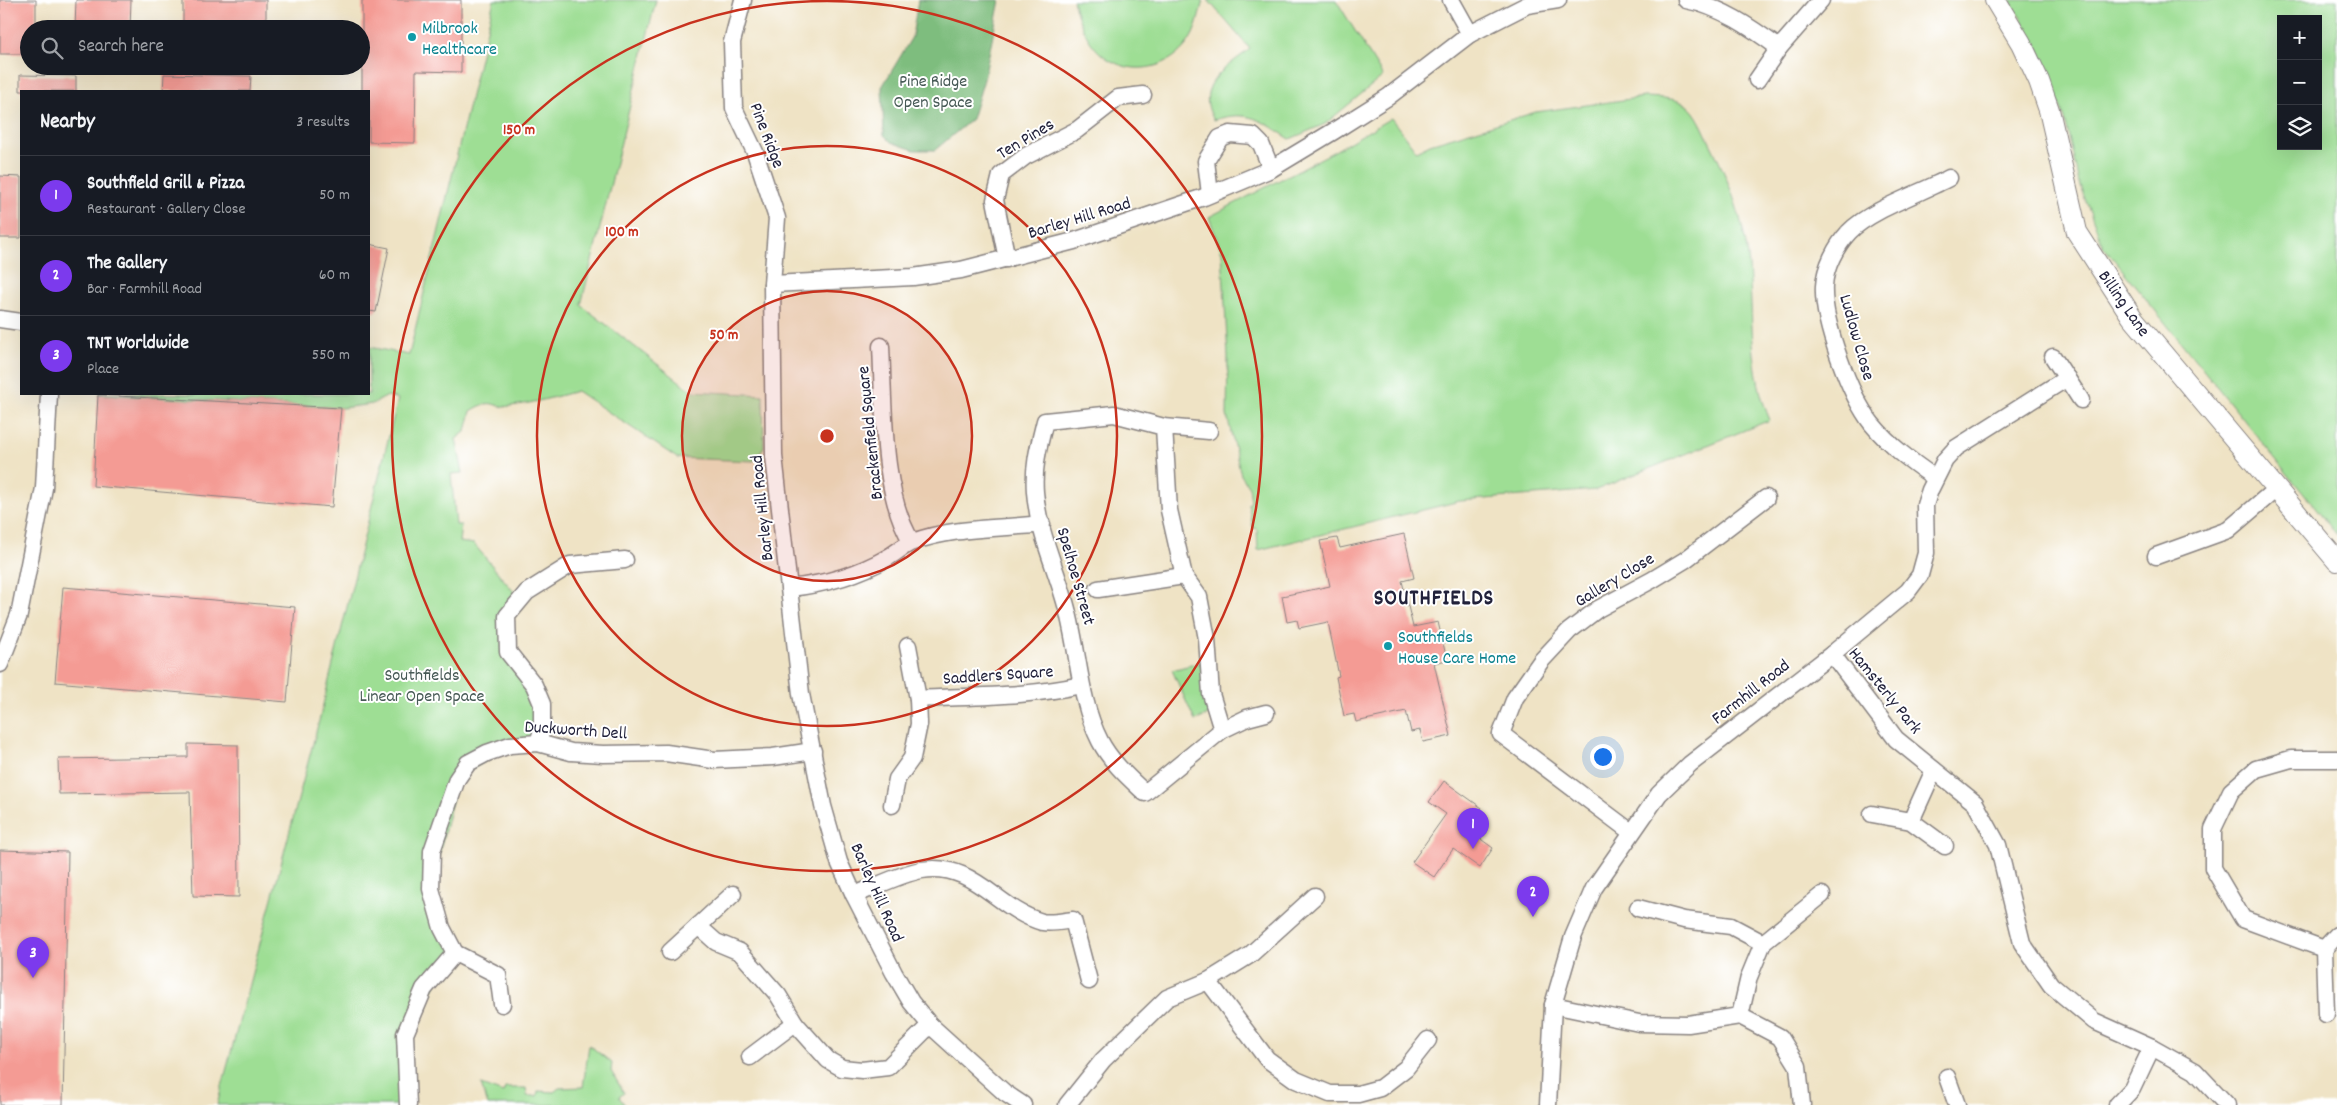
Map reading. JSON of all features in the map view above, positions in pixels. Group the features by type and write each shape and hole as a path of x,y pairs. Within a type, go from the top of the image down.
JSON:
{"street":[{"name":"Pine Ridge","path":"743,0 732,42 734,108 755,152 776,218 772,284"},
{"path":"1451,0 1470,34"},
{"name":"Barley Hill Road","path":"1023,1105 1005,1093 930,1025 911,1002 854,895 840,862 829,825 801,694 774,456 772,284 913,277 961,270 1074,241 1210,194 1271,168 1388,97 1470,34 1527,5 1558,0"},
{"path":"1686,0 1698,2 1751,28 1780,48"},
{"path":"1757,80 1780,48 1821,0"},
{"name":"Billing Lane","path":"1994,0 2021,43 2039,81 2049,110 2077,232 2132,317 2337,561"},
{"name":"Ten Pines","path":"1007,259 994,200 1001,175 1026,156 1077,130 1118,98 1143,95"},
{"path":"1210,194 1206,161 1220,138 1230,134 1253,136 1261,144 1271,168"},
{"name":"Ludlow Close","path":"1935,478 1893,447 1872,423 1856,399 1844,374 1828,317 1824,285 1829,264 1838,246 1850,232 1866,219 1949,178"},
{"path":"0,319 20,322"},
{"name":"Brackenfield Square","path":"881,346 890,478 905,532 912,542"},
{"path":"2053,357 2081,400"},
{"name":"Farmhill Road","path":"1548,1105 1553,1005 1572,936 1594,888 1631,832 1659,794 1690,764 1895,603 1920,575 1926,553 1925,505 1935,478 1945,460 1956,448 2067,378"},
{"path":"0,664 18,615 44,488 50,395"},
{"path":"1042,524 1035,493 1035,459 1045,421 1114,414 1164,427 1209,431"},
{"path":"1164,427 1169,510 1184,576 1199,597 1207,639 1210,694 1222,730 1247,718 1266,713"},
{"path":"2156,556 2228,530 2276,489"},
{"name":"Gallery Close","path":"1631,832 1502,734 1516,698 1541,661 1576,626 1598,609 1685,560 1766,498"},
{"name":"Spelhoe Street","path":"790,588 822,585 852,576 912,542 942,534 1042,524 1067,608 1076,648 1081,685 1093,726 1101,744 1114,762 1145,793 1222,730"},
{"path":"538,743 542,730 542,704 534,685 508,652 507,616 527,592 570,565 625,560"},
{"path":"1098,589 1184,576"},
{"path":"892,805 897,779 912,758 919,724 918,699 908,646"},
{"name":"Hamsterly Park","path":"1832,654 1896,739 1975,803 1998,846 2022,943 2051,985 2094,1021 2152,1047 2196,1071 2227,1105"},
{"name":"Saddlers Square","path":"918,699 1006,694 1064,689 1081,685"},
{"name":"Duckworth Dell","path":"455,953 442,928 431,889 432,851 457,779 468,763 487,752 510,745 538,743 571,752 603,754 666,753 714,760 773,757 813,751"},
{"path":"2324,949 2243,919 2213,868 2213,829 2230,791 2256,769 2290,759 2337,759"},
{"path":"1910,821 1934,770"},
{"path":"1872,814 1910,821 1945,846"},
{"path":"854,895 923,870 947,870 972,878 1023,915 1045,922 1073,920 1089,981"},
{"path":"670,952 733,894"},
{"path":"1740,1016 1748,977 1763,943 1822,894"},
{"path":"1067,1105 1104,1060 1167,998 1208,981 1250,955 1315,896"},
{"path":"1638,908 1684,920 1731,926 1763,943"},
{"path":"698,926 716,942 740,952 778,995 794,1023 828,1060 842,1068 862,1070 888,1067 930,1025"},
{"path":"2326,1014 2324,949 2337,936"},
{"path":"408,1105 405,1034 424,990 455,953 498,975 502,1004"},
{"path":"1208,981 1267,1059 1296,1080 1330,1094 1358,1094 1380,1088 1406,1068 1428,1040"},
{"path":"1553,1005 1640,1023 1688,1024 1740,1016 1780,1037 1798,1066 1802,1105"},
{"path":"750,1057 794,1023"},
{"path":"2117,1105 2132,1089 2152,1047"},
{"path":"1947,1077 1958,1105"}],"green space":[{"name":"Southfields Linear Open Space","path":"494,0 656,0 581,305 692,391 763,395 764,447 754,461 677,458 577,391 536,402 511,406 485,404 471,411 466,431 456,439 463,473 451,474 456,525 461,525 459,542 474,544 514,592 507,616 506,633 534,685 538,743 510,745 457,779 431,889 455,953 405,1034 408,1105 217,1105 320,717 398,399 388,396 372,404 341,408 115,395 370,395 370,347 409,355"},
{"name":"Pine Ridge Open Space","path":"918,0 1000,0 984,79 972,119 935,150 914,150 891,142 884,135 882,87 912,37"},
{"path":"1073,0 1203,0 1195,30 1185,46 1175,56 1163,63 1137,68 1111,61 1094,47 1083,28"},
{"path":"1208,0 1336,0 1383,76 1325,124 1290,139 1263,122 1246,116 1214,120 1209,108 1208,97 1210,87 1223,70 1250,49"},
{"path":"2010,0 2337,0 2337,535 2103,246 2079,183 2065,119 2039,49"},
{"path":"1645,97 1676,100 1689,107 1703,127 1730,187 1740,218 1747,250 1755,364 1763,402 1770,420 1596,490 1460,501 1258,550 1257,529 1253,528 1248,504 1251,502 1249,487 1241,475 1227,415 1228,357 1222,253 1209,217 1333,152 1391,118 1416,151 1430,144 1536,112"},
{"path":"1202,662 1210,714 1195,721 1172,670"},
{"path":"589,1045 612,1063 611,1071 624,1093 619,1097 625,1105 488,1105 481,1085 503,1093 505,1088 526,1088 527,1096 537,1096 538,1091 554,1092 559,1088 583,1087"}],"building":[{"path":"0,0 36,0 36,20 20,20 20,54 0,54"},
{"path":"76,0 131,0 130,20 75,20"},
{"path":"183,0 266,0 266,20 183,20"},
{"name":"Milbrook Healthcare","path":"362,0 461,0 461,72 416,71 415,143 370,142 370,90 362,90 362,75 370,75 370,20 362,20"},
{"path":"20,75 76,76 76,90 20,90"},
{"path":"164,75 251,76 250,90 163,90"},
{"path":"0,176 20,177 20,238 0,238"},
{"path":"370,244 389,248 376,312 370,311"},
{"path":"98,395 341,408 332,507 93,486"},
{"name":"Southfields House Care Home","path":"1404,534 1414,578 1402,581 1413,627 1438,622 1447,660 1434,663 1451,736 1423,742 1420,730 1411,732 1406,711 1356,722 1354,714 1344,716 1336,677 1339,676 1328,622 1299,628 1297,620 1287,622 1282,596 1330,586 1320,541 1337,538 1340,548"},
{"path":"63,587 295,607 287,702 55,682"},
{"path":"188,744 238,745 239,897 193,896 190,792 59,794 58,759 188,757"},
{"path":"1444,781 1482,808 1467,829 1493,848 1480,868 1453,849 1434,877 1412,862 1446,814 1429,802"},
{"path":"0,850 68,852 63,1105 0,1105"}],"place":[{"name":"Milbrook Healthcare","path":"412,37"},
{"name":"Southfields House Care Home","path":"1388,646"},
{"name":"Southfield Grill & Pizza","path":"1473,849"},
{"name":"The Gallery","path":"1533,917"},
{"name":"TNT Worldwide","path":"33,978"}],"district":[{"name":"SOUTHFIELDS","path":"1434,596"}]}
